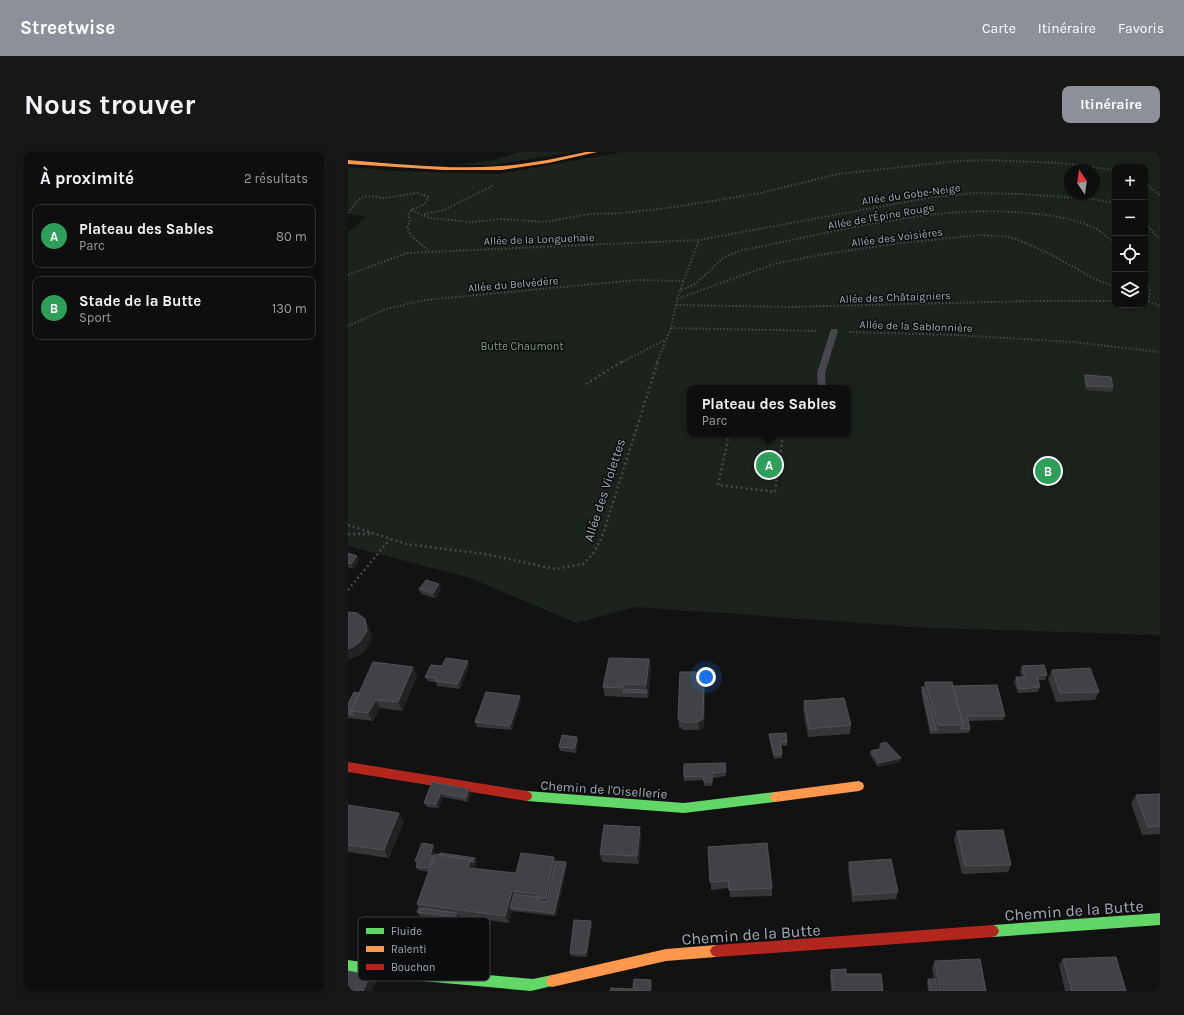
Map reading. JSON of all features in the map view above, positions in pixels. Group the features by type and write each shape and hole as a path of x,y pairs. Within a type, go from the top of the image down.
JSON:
{"main road":[{"path":"348,162 439,169 500,168 526,165 594,152"},
{"path":"348,154 415,160 466,160"},
{"name":"Chemin de l'Oisellerie","path":"348,767 542,798 684,808 859,786"},
{"name":"Chemin de la Butte","path":"489,981 533,985 666,955 1160,919"},
{"name":"Chemin de la Butte","path":"348,966 358,967"}],"lane":[{"path":"822,385 822,373 834,331"}],"path":[{"path":"411,210 423,214 429,218 471,222 502,219 544,222 589,214 623,213 675,207 761,193 838,174 957,161 987,160 1059,163 1112,170"},
{"path":"423,214 444,210 498,183"},
{"path":"1148,184 1160,195"},
{"path":"348,213 353,210 356,202 364,196 391,198 404,193 423,194 428,197 425,204 411,210 408,215 410,221 407,228 411,236 429,251"},
{"name":"Allée du Gobe-Neige","path":"734,233 927,198 974,193 1029,194 1092,199 1112,202"},
{"name":"Allée de l'Épine Rouge","path":"680,290 695,284 724,257 742,250 916,216 976,211 1055,215 1094,227 1108,235 1112,240"},
{"path":"1148,227 1160,239"},
{"name":"Allée de la Longuehaie","path":"348,275 407,253 699,240 734,233"},
{"name":"Allée des Voisières","path":"677,299 774,264 825,254 901,243 980,235 1002,236 1016,239 1050,254 1095,279 1112,286"},
{"name":"Allée des Violettes","path":"348,525 406,544 485,554 555,569 583,564 593,554 602,537 656,365 671,328 677,299 699,240"},
{"name":"Allée du Belvédère","path":"348,326 386,309 425,300 638,280 683,281"},
{"path":"1148,287 1150,291 1148,296"},
{"name":"Allée des Châtaigniers","path":"676,305 788,307 1033,300 1112,302"},
{"path":"1148,302 1160,306"},
{"name":"Allée de la Sablonnière","path":"671,328 956,335 1073,342 1160,352"},
{"path":"586,384 630,357 666,339"},
{"path":"729,437 718,485 775,492 783,437"},
{"path":"348,534 373,534"},
{"path":"348,590 390,539"}],"green space":[{"path":"519,152 575,152 493,165 456,165 493,160"},
{"name":"Butte Chaumont","path":"622,152 1160,152 1160,635 931,628 636,607 576,623 470,578 348,546 348,232 366,217 348,214 348,167 395,171 498,174"}],"building":[{"path":"1085,375 1111,377 1113,387 1087,386"},
{"path":"348,553 357,556 351,564 348,563"},
{"path":"426,580 439,584 433,593 419,589"},
{"path":"348,612 357,613 365,619 367,631 360,642 348,649"},
{"path":"446,658 468,661 458,684 435,681 436,678 425,677 431,665 442,666"},
{"path":"609,658 649,659 646,685 623,684 623,688 603,687"},
{"path":"373,662 413,667 398,702 376,700 368,713 351,711"},
{"path":"1044,665 1047,675 1037,676 1040,687 1019,689 1016,677 1025,677 1022,666"},
{"path":"1090,668 1099,692 1060,693 1052,670"},
{"path":"680,672 697,672 697,679 704,682 703,719 698,722 682,722 678,718"},
{"path":"925,682 952,682 963,725 938,725"},
{"path":"997,685 1005,716 967,716 970,729 961,729 963,725 953,686"},
{"path":"922,687 924,687 937,730 931,730"},
{"path":"624,689 647,690 647,693 623,692"},
{"path":"354,692 359,693 351,711 353,715 348,714 348,704"},
{"path":"486,692 520,696 510,726 475,722"},
{"path":"844,698 851,725 809,729 804,701"},
{"path":"786,733 787,742 780,742 782,754 774,755 769,734"},
{"path":"562,735 577,737 575,748 559,747"},
{"path":"886,742 901,758 879,763 871,751 883,748 880,744"},
{"path":"725,763 726,772 712,773 712,782 704,782 703,776 684,777 684,764"},
{"path":"432,782 469,789 466,798 441,793 436,804 424,803"},
{"path":"1160,794 1160,826 1148,827 1136,795"},
{"path":"348,805 399,813 384,850 348,845"},
{"path":"604,825 640,827 637,856 600,854"},
{"path":"1003,830 1011,865 965,866 957,831"},
{"path":"422,843 433,845 430,855 434,856 429,868 416,867 418,862 415,861"},
{"path":"767,843 772,888 729,890 728,881 710,882 708,847"},
{"path":"440,853 475,858 473,863 471,860 439,855"},
{"path":"521,853 554,857 546,898 537,898 538,894 512,891 505,916 417,904 435,854 471,860 468,868 516,873"},
{"path":"891,859 898,892 854,895 849,862"},
{"path":"555,861 566,862 554,913 510,908 514,894 537,897 539,901 547,902"},
{"path":"419,908 457,913 455,917 417,912"},
{"path":"574,920 591,921 586,953 570,953"},
{"path":"1116,957 1126,991 1072,991 1063,959"},
{"path":"980,959 986,991 940,991 935,961"},
{"path":"846,969 846,974 881,974 883,991 833,991 831,970"},
{"path":"348,971 358,973 358,981 367,981 363,991 348,991"},
{"path":"634,979 651,980 650,991 610,991 611,988 633,989"},
{"path":"928,979 935,979 938,991 930,991"}],"traffic: fast":[{"path":"527,796 684,808 775,797"},
{"path":"993,931 1160,919"},
{"path":"348,966 358,967"},
{"path":"489,981 533,985 552,981"}],"traffic: slow":[{"path":"348,162 482,169 536,164 594,152"},
{"path":"775,797 859,786"},
{"path":"552,981 666,955 716,951"}],"traffic: jam":[{"path":"348,767 527,796"},
{"path":"716,951 993,931"}],"place":[{"name":"Plateau des Sables","path":"769,465"},
{"name":"Stade de la Butte","path":"1048,471"}]}
